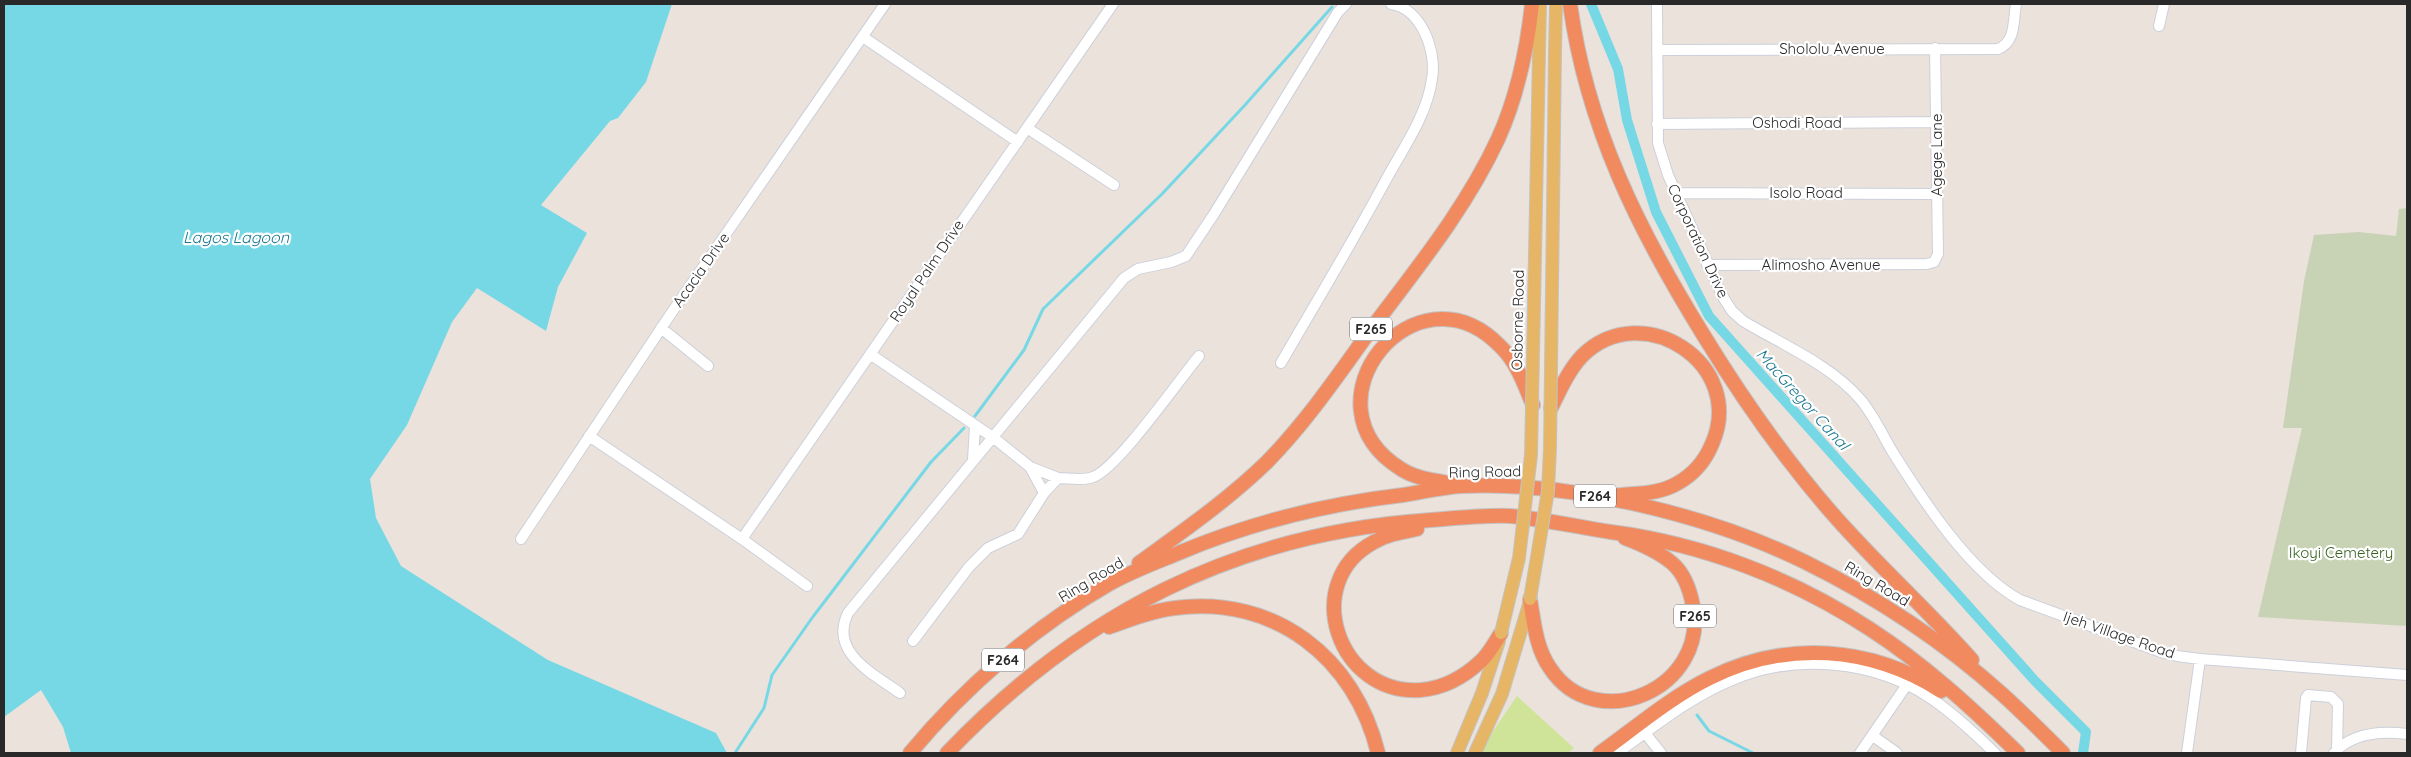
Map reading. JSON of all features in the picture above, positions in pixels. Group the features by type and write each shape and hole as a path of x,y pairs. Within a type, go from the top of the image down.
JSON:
{"highway":[{"name":"F265","path":"1110,584 1214,509 1272,456 1308,415 1441,235 1482,170 1498,138 1514,97 1523,61 1532,4"},
{"path":"1570,5 1582,75 1609,155 1648,240 1723,367 1779,448 1832,513 1963,649 2002,694"},
{"path":"1460,486 1415,476 1402,470 1386,457 1373,441 1366,428 1361,408 1360,390 1366,369 1388,341 1403,330 1422,322 1437,319 1453,320 1473,326 1501,346 1521,376 1532,405"},
{"path":"1551,408 1568,374 1583,356 1600,343 1616,336 1634,333 1666,338 1683,346 1700,362 1711,379 1718,398 1718,420 1715,437 1705,459 1691,474 1677,484 1650,493 1606,497"},
{"name":"Ring Road","path":"910,753 964,695 1009,655 1110,584 1213,538 1261,522 1362,500 1460,486 1533,488 1606,497 1703,522 1802,561 1866,595 1936,641 2002,694 2063,753"},
{"name":"F264","path":"947,753 1025,680 1083,637 1146,598 1244,556 1283,544 1356,528 1444,519 1508,516 1574,524 1611,532 1632,534 1701,551 1770,575 1869,628 1904,652 1930,671 2015,751"},
{"path":"1444,519 1428,528 1397,532 1373,542 1353,560 1344,571 1337,589 1334,605 1335,622 1339,638 1346,652 1356,665 1379,683 1405,691 1431,689 1452,682 1482,660 1501,633"},
{"name":"F265","path":"1530,599 1536,637 1546,662 1554,674 1569,687 1597,700 1635,700 1674,676 1685,661 1691,648 1696,625 1690,589 1672,564 1656,552 1611,532"},
{"path":"1083,637 1148,613 1175,608 1203,606 1230,609 1280,624 1322,652 1345,678 1362,707 1373,734 1378,753"},
{"path":"1600,753 1709,678 1762,659 1794,654 1830,653 1878,660 1904,670 1971,710"}],"main road":[{"name":"Osborne Road","path":"1457,753 1482,693 1501,633 1512,592 1523,530 1531,455 1540,4"},
{"name":"F265","path":"1530,599 1548,491 1551,408 1556,4"},
{"path":"1475,753 1502,694 1530,599"}],"street":[{"name":"Acacia Drive","path":"521,539 662,328 885,4"},
{"name":"Royal Palm Drive","path":"742,539 1112,4"},
{"path":"900,693 863,667 849,650 842,636 842,625 848,613 972,460 994,438 1124,278 1138,269 1171,262 1186,256 1214,214 1338,12 1346,4"},
{"path":"1281,363 1368,214 1418,122 1427,100 1433,78 1433,59 1426,37 1418,19 1411,12 1401,5 1391,4"},
{"name":"Corporation Drive","path":"1657,4 1656,124 1662,158 1707,265 1723,297 1732,311 1743,321 1833,374 1862,401 1903,467 1949,533"},
{"name":"Shololu Avenue","path":"1656,50 1998,49 2007,46 2011,40 2016,4"},
{"path":"2159,26 2164,4"},
{"path":"863,37 1018,142"},
{"name":"Agege Lane","path":"1934,262 1938,254 1935,48"},
{"name":"Oshodi Road","path":"1656,124 1936,122"},
{"path":"1027,128 1114,184"},
{"name":"Isolo Road","path":"1676,193 1936,194"},
{"name":"Alimosho Avenue","path":"1707,265 1927,264 1934,262"},
{"path":"662,328 708,366"},
{"path":"870,354 994,438 1030,468 1058,478 1092,478 1105,470 1122,454 1199,356"},
{"path":"972,460 975,426"},
{"path":"589,436 742,539 807,586"},
{"path":"1030,468 1044,493"},
{"path":"912,641 969,567 988,548 1018,534 1044,493 1058,478"},
{"name":"Ijeh Village Road","path":"1949,533 1988,578 2003,591 2020,600 2164,653 2200,659 2407,675"},
{"path":"2187,753 2200,659"},
{"path":"1617,753 1682,706 1732,679 1783,666 1812,664 1840,665 1869,670 1906,686 1930,698 1966,726 1995,753"},
{"path":"1860,753 1906,686"},
{"path":"2300,753 2306,698 2308,695 2331,697 2338,704 2335,751 2377,732 2407,734"},
{"path":"1645,733 1661,753"},
{"path":"1873,736 1897,753"}],"green space":[{"name":"Ikoyi Cemetery","path":"2407,208 2407,626 2258,617 2302,428 2283,428 2304,281 2314,235 2359,232 2396,236 2399,209"},
{"path":"1517,696 1574,748 1568,753 1478,753"}],"water":[{"name":"Lagos Lagoon","path":"4,4 672,4 646,82 618,118 610,121 541,205 587,233 558,287 546,331 477,288 452,322 407,425 370,479 376,518 401,566 548,660 716,733 727,753 71,753 63,727 41,690 4,717"}],"waterway":[{"name":"MacGregor Canal","path":"1591,4 1618,69 1627,120 1656,212 1709,316 2035,681 2086,732 2083,753"},
{"path":"975,416 1024,350 1043,309 1162,194 1245,105 1332,7"},
{"path":"735,753 764,708 772,675 812,618 931,462 964,428"},
{"path":"1697,715 1709,731 1753,753"}]}
